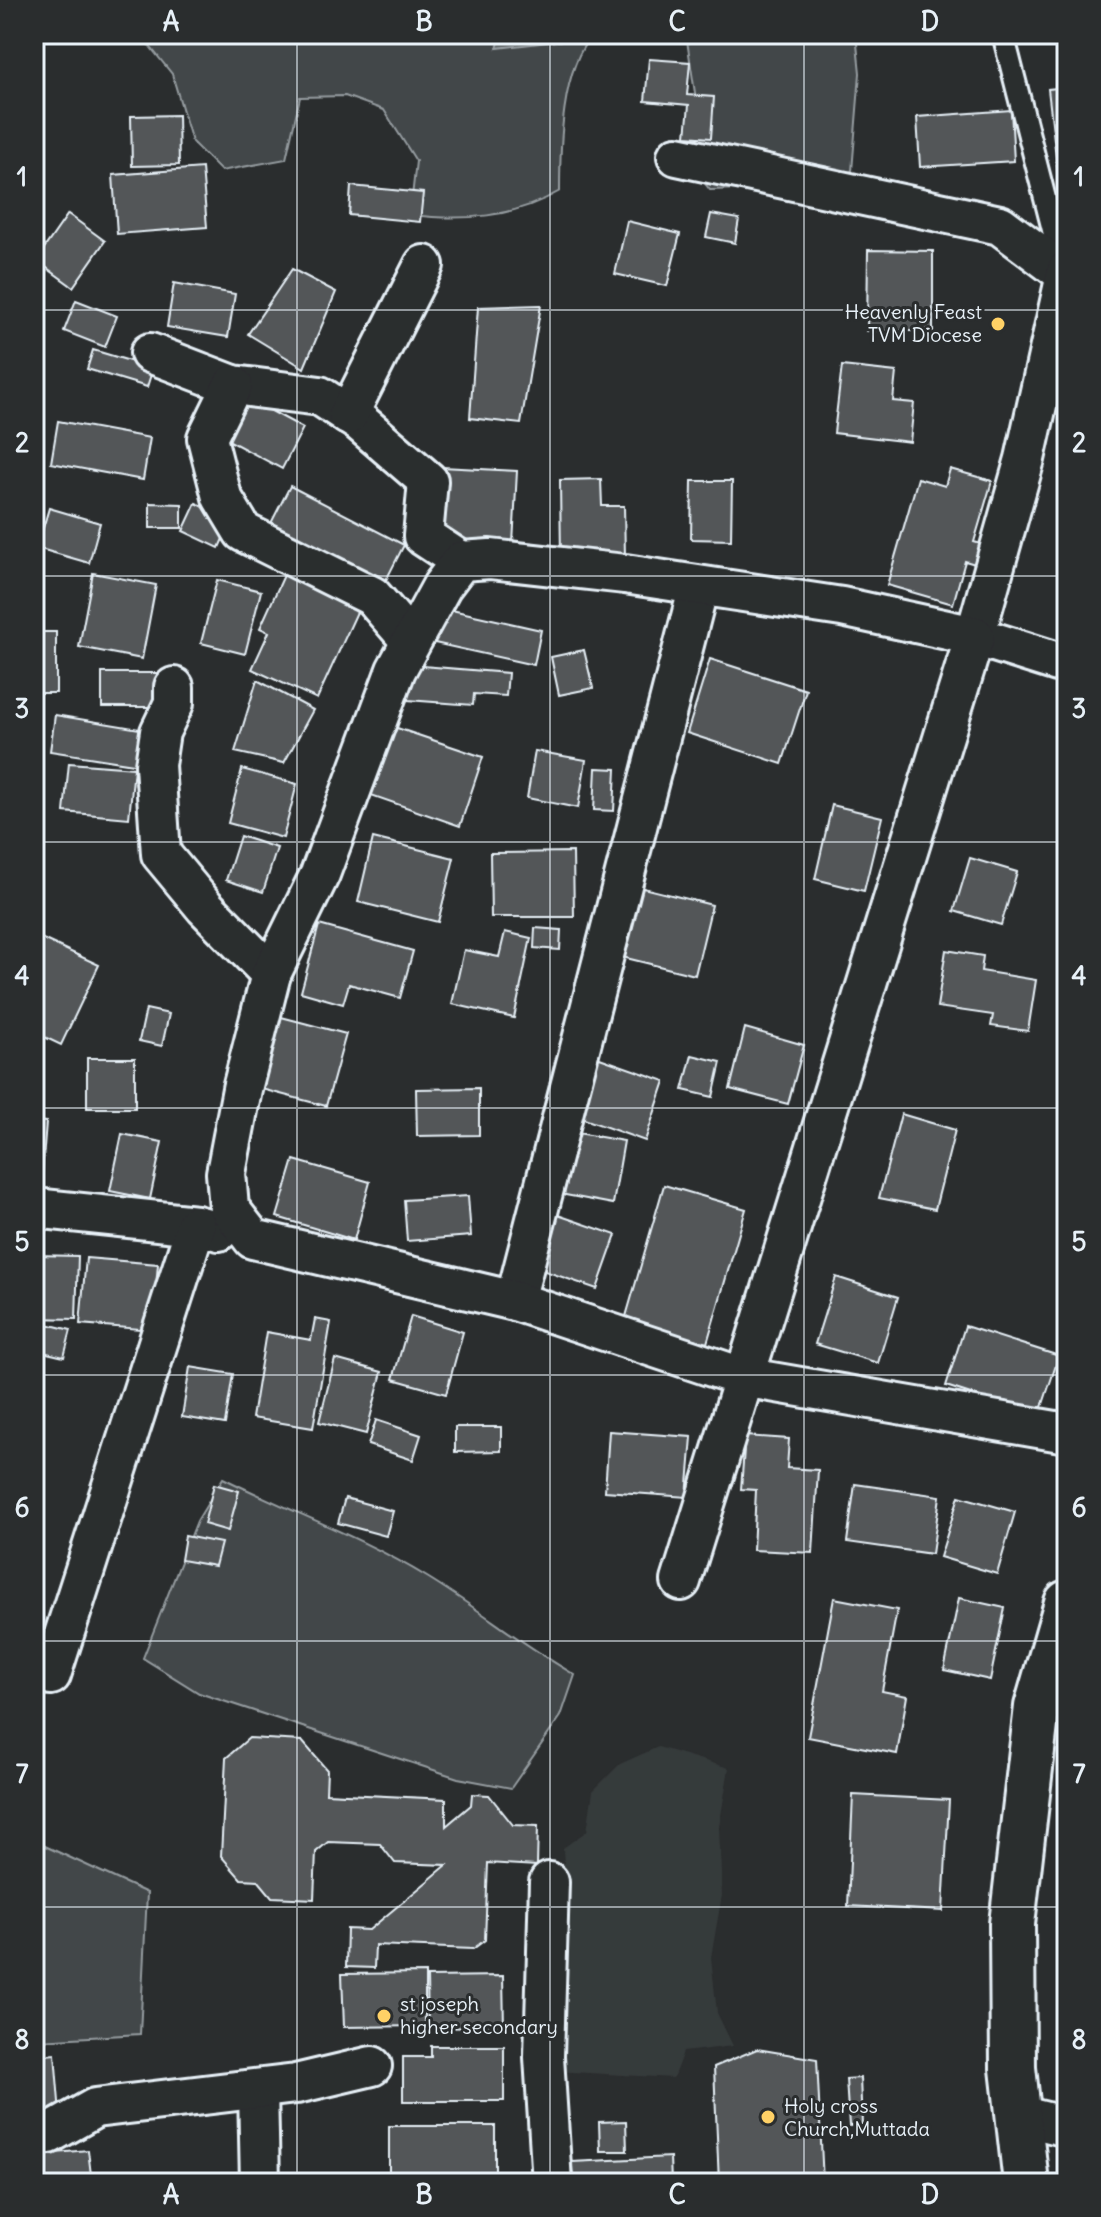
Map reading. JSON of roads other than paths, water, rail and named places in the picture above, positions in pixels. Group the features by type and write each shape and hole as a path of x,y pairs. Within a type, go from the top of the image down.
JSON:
{"main road":[{"path":"1026,2183 1013,2068 1012,1924 1037,1707 1065,1616"}],"street":[{"path":"677,156 1000,225 1066,272 1025,459 975,636 681,1581"},
{"path":"348,415 424,265"},
{"path":"150,353 233,385 320,396 428,481 423,536 461,561 490,559 625,574 842,607 975,636 1067,665"},
{"path":"233,385 207,438 222,497 243,532 372,596 411,641"},
{"path":"253,1239 229,1208 226,1173 242,1089 271,974 320,874 396,670 442,586 461,561"},
{"path":"515,1301 699,586"},
{"path":"174,687 174,703 160,732 155,765 161,854 205,907 271,974"},
{"path":"34,1208 196,1225 515,1301 742,1377 1067,1433"},
{"path":"51,1675 196,1225"},
{"path":"549,1882 544,2057 552,2183"},
{"path":"34,2135 49,2134 95,2108 258,2089 372,2066"},
{"path":"258,2089 260,2183"},
{"path":"1018,2115 1067,2127"}],"lane":[{"path":"1003,34 1066,272"}],"place":[{"name":"Heavenly Feast TVM Diocese","path":"998,324"},
{"name":"st joseph higher secondary","path":"384,2016"},
{"name":"Holy cross Church,Muttada","path":"768,2117"}]}
